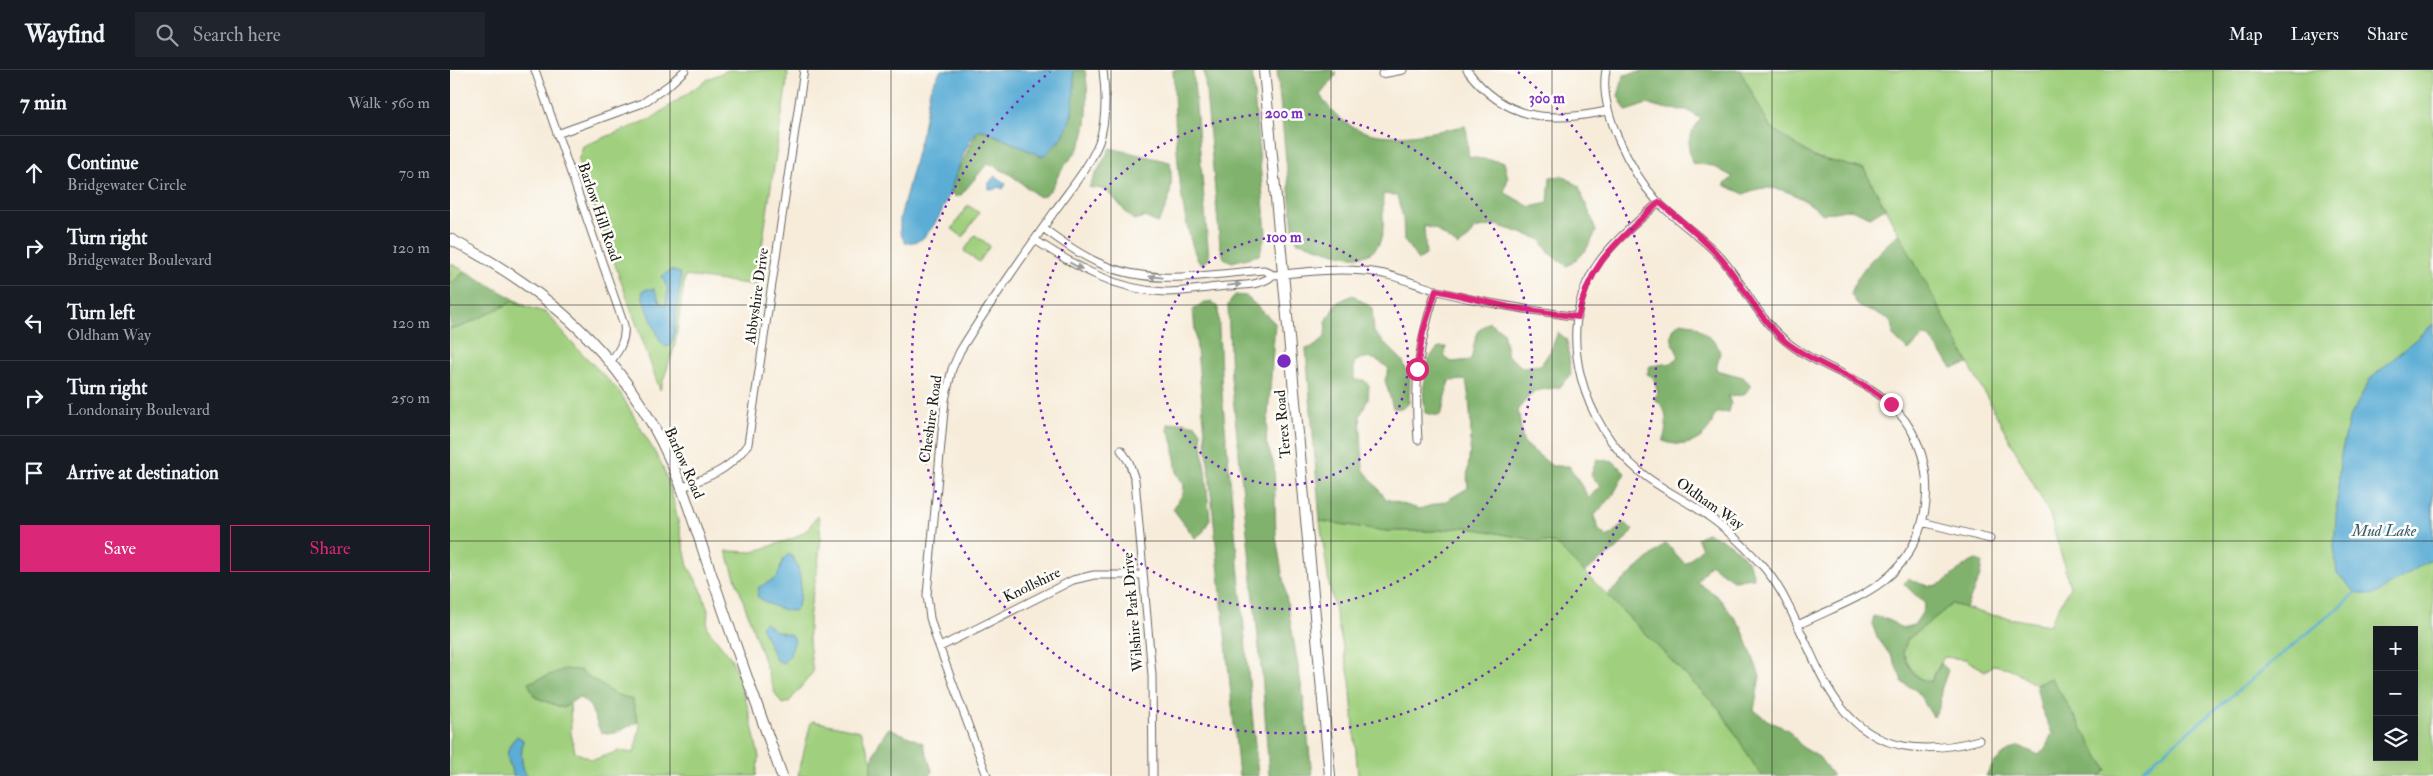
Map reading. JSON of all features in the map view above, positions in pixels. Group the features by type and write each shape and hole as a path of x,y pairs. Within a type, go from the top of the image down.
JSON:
{"main road":[{"name":"Terex Road","path":"1264,70 1285,274 1330,776"},
{"name":"Barlow Road","path":"450,239 500,266 542,295 574,322 610,362 646,414 681,488 782,776"}],"street":[{"name":"Barlow Hill Road","path":"535,70 624,325 624,337 621,346 610,362"},
{"path":"557,134 643,103 669,85 685,70"},
{"name":"Abbyshire Drive","path":"681,488 723,470 738,458 748,444 804,70"},
{"name":"Cheshire Road","path":"987,776 930,618 927,595 944,410 949,380 960,351 1082,174 1099,142 1104,125 1106,98 1103,70"},
{"path":"1382,74 1402,70"},
{"path":"1467,70 1491,96 1530,115 1559,119 1607,112"},
{"path":"1606,70 1607,112 1634,167 1659,202 1706,242 1723,260 1760,315 1788,343 1870,388 1885,399 1901,415 1916,437 1926,472 1928,492 1922,522 1907,556 1882,581 1868,591 1798,625"},
{"name":"Oldham Way","path":"1659,202 1610,249 1594,270 1586,285 1578,317 1577,352 1583,383 1595,415 1614,446 1639,471 1708,516 1734,536 1771,576 1787,601 1831,691 1842,709 1867,731 1888,742 1912,748 1944,748 1979,740"},
{"path":"1043,228 1071,248 1101,264 1124,272 1179,278 1264,270 1273,275 1332,270 1365,271 1391,275 1436,290 1509,307 1578,317"},
{"path":"1035,240 1077,267 1142,290 1180,291 1267,281 1273,275"},
{"path":"1121,284 1124,272"},
{"path":"1179,278 1180,291"},
{"path":"1418,440 1417,369 1423,332 1436,290"},
{"name":"Wilshire Park Drive","path":"1121,450 1130,462 1135,480 1152,675 1153,776"},
{"path":"1922,522 1990,539"},
{"name":"Knollshire","path":"940,647 1073,580 1094,575 1144,575"}],"green space":[{"path":"728,70 786,70 788,75 756,285 685,276 675,345 660,390 578,161 583,146 651,119 708,79"},
{"path":"1074,70 1085,70 1087,98 1085,130 1079,147 1060,172 1050,191 1039,197 1011,175 988,163 961,195 956,197 952,194 951,185 978,130 983,130 1041,156 1061,140 1072,117"},
{"path":"1173,70 1193,70 1209,259 1204,264 1198,261 1191,240 1181,193 1176,142"},
{"path":"1204,70 1252,70 1266,234 1259,255 1232,262 1224,258 1220,245"},
{"path":"1277,70 1331,70 1337,74 1320,95 1335,113 1350,125 1367,132 1385,136 1404,136 1465,126 1469,157 1504,162 1508,178 1504,192 1530,207 1548,203 1550,177 1563,176 1579,186 1596,231 1591,242 1581,256 1567,266 1550,254 1540,239 1496,225 1474,229 1468,239 1458,246 1435,229 1424,226 1426,255 1418,260 1404,240 1403,218 1397,196 1383,194 1383,229 1379,244 1371,253 1361,256 1348,256 1297,242 1293,229"},
{"path":"1651,70 1740,70 1770,127 1814,157 1864,169 1885,208 1870,217 1851,209 1823,214 1796,195 1786,191 1765,188 1744,194 1724,185 1733,177 1713,166 1692,163 1689,140 1701,119 1687,110 1668,109 1647,104 1626,111 1618,96 1624,75"},
{"path":"1740,70 2433,70 2433,776 2100,776 2107,770 2051,678 2036,685 2009,668 1994,665 1985,671 1965,659 1944,657 1930,682 1916,675 1910,668 1903,653 1907,640 1952,604 1986,614 2049,625 2070,587 2050,515 1864,169 1814,157 1769,127"},
{"path":"1110,148 1170,162 1170,194 1166,208 1158,223 1144,217 1134,220 1106,191 1089,187"},
{"path":"968,205 979,213 963,237 952,229"},
{"path":"1899,233 1969,364 1952,368 1929,337 1923,336 1909,351 1893,336 1893,327 1888,318 1859,307 1851,294 1864,268"},
{"path":"975,235 990,246 979,262 964,251"},
{"path":"450,263 465,271 450,285"},
{"path":"465,271 526,306 512,302 461,327 450,329 450,285"},
{"path":"1235,295 1246,296 1275,323 1266,442 1274,465 1276,537 1304,701 1312,776 1269,776 1263,686 1231,377 1228,305"},
{"path":"1353,295 1372,308 1374,332 1402,360 1410,378 1409,402 1402,409 1393,408 1385,380 1389,369 1381,362 1372,358 1363,358 1354,363 1354,380 1364,380 1369,385 1368,399 1360,416 1363,469 1386,499 1419,509 1446,501 1468,488 1467,473 1471,423 1466,380 1449,381 1443,409 1439,416 1425,413 1423,391 1429,358 1439,347 1446,347 1444,357 1452,362 1471,360 1477,332 1489,322 1503,332 1508,356 1522,367 1541,365 1551,350 1558,332 1567,340 1571,374 1560,387 1534,391 1518,409 1523,442 1552,466 1569,466 1589,498 1600,486 1591,475 1597,459 1614,462 1625,473 1613,495 1594,516 1599,530 1607,537 1625,523 1633,530 1619,547 1584,572 1556,544 1464,527 1433,531 1386,531 1320,521 1306,349 1315,346 1325,337 1326,322 1336,303"},
{"path":"1212,301 1218,308 1222,394 1258,776 1239,776 1193,310 1203,303"},
{"path":"512,302 547,313 570,341 619,391 661,463 671,490 688,566 700,587 708,610 707,628 731,658 738,675 748,708 759,757 756,776 527,776 522,763 523,740 517,736 508,750 514,776 450,776 450,329 461,327","holes":["579,670 614,694 631,699 640,727 634,753 619,751 593,760 575,752 571,733 570,704 563,708 535,697"]},
{"path":"1680,322 1693,324 1716,343 1720,352 1716,370 1743,377 1751,385 1744,395 1728,396 1731,404 1729,412 1717,413 1706,433 1701,437 1690,443 1677,444 1663,441 1666,430 1665,412 1663,407 1654,399 1658,393 1653,377 1647,374 1650,366 1671,363 1679,356 1672,334"},
{"path":"1182,422 1196,425 1201,432 1210,519 1203,532 1195,538 1173,509 1183,494 1184,485 1177,474 1173,443 1168,430 1168,424"},
{"path":"818,515 820,529 819,557 810,612 809,631 813,672 789,702 782,704 775,693 726,551 753,552 794,538 807,530"},
{"path":"1320,521 1386,531 1433,531 1464,527 1557,544 1721,711 1763,776 1358,776 1350,680 1329,583"},
{"path":"1707,533 1730,544 1743,556 1752,570 1754,578 1733,580 1710,564 1697,582 1718,597 1741,626 1760,676 1754,710 1767,720 1788,730 1802,747 1819,757 1833,776 1763,776 1721,711 1607,595 1666,543 1685,564 1702,548 1697,538"},
{"path":"1976,560 1982,562 1980,576 1966,608 1952,604 1907,640 1903,653 1916,676 1925,681 1931,682 1941,663 1948,670 1941,690 1940,707 1933,717 1917,691 1903,683 1893,659 1877,637 1872,624 1874,616 1889,620 1901,628 1914,625 1922,613 1925,604 1904,584 1908,578 1921,584 1938,585"},
{"path":"565,669 579,670 614,694 632,699 638,722 615,733 601,733 590,706 579,697 563,708 535,697 528,683"},
{"path":"2051,678 2107,770 2100,776 1986,776 1996,761 2019,746 2039,755 2046,747 2052,733 2041,708 2036,685"},
{"path":"811,722 860,731 875,768 874,776 798,776"},
{"path":"889,728 923,743 932,770 930,776 870,776 876,750"}],"water":[{"path":"941,70 1074,70 1074,91 1070,121 1061,139 1047,153 1041,156 984,130 978,130 963,156 941,213 933,226 923,238 915,242 905,243 900,232 900,218 923,129 930,89"},
{"path":"995,176 1006,184 1003,189 998,187 993,190 989,189 989,183"},
{"path":"671,270 680,273 681,278 673,340 670,346 666,347 660,341 642,296 643,291 654,289 661,304 666,305 668,290 662,276"},
{"name":"Mud Lake","path":"2433,324 2433,558 2374,595 2356,593 2337,573 2334,547 2340,459 2349,419 2370,379"},
{"path":"789,554 797,565 801,591 800,599 794,611 774,606 757,596 759,587 777,577 784,558"},
{"path":"765,622 774,630 792,635 795,640 790,655 783,663 776,660 761,626"},
{"path":"517,736 523,740 522,763 527,776 514,776 508,759 508,751"}],"waterway":[{"path":"2135,776 2356,593"}],"route":[{"path":"1417,369 1423,332 1436,290 1509,307 1578,317 1586,285 1594,270 1610,249 1659,202 1706,242 1723,260 1760,315 1788,343 1870,388 1891,404"}]}
